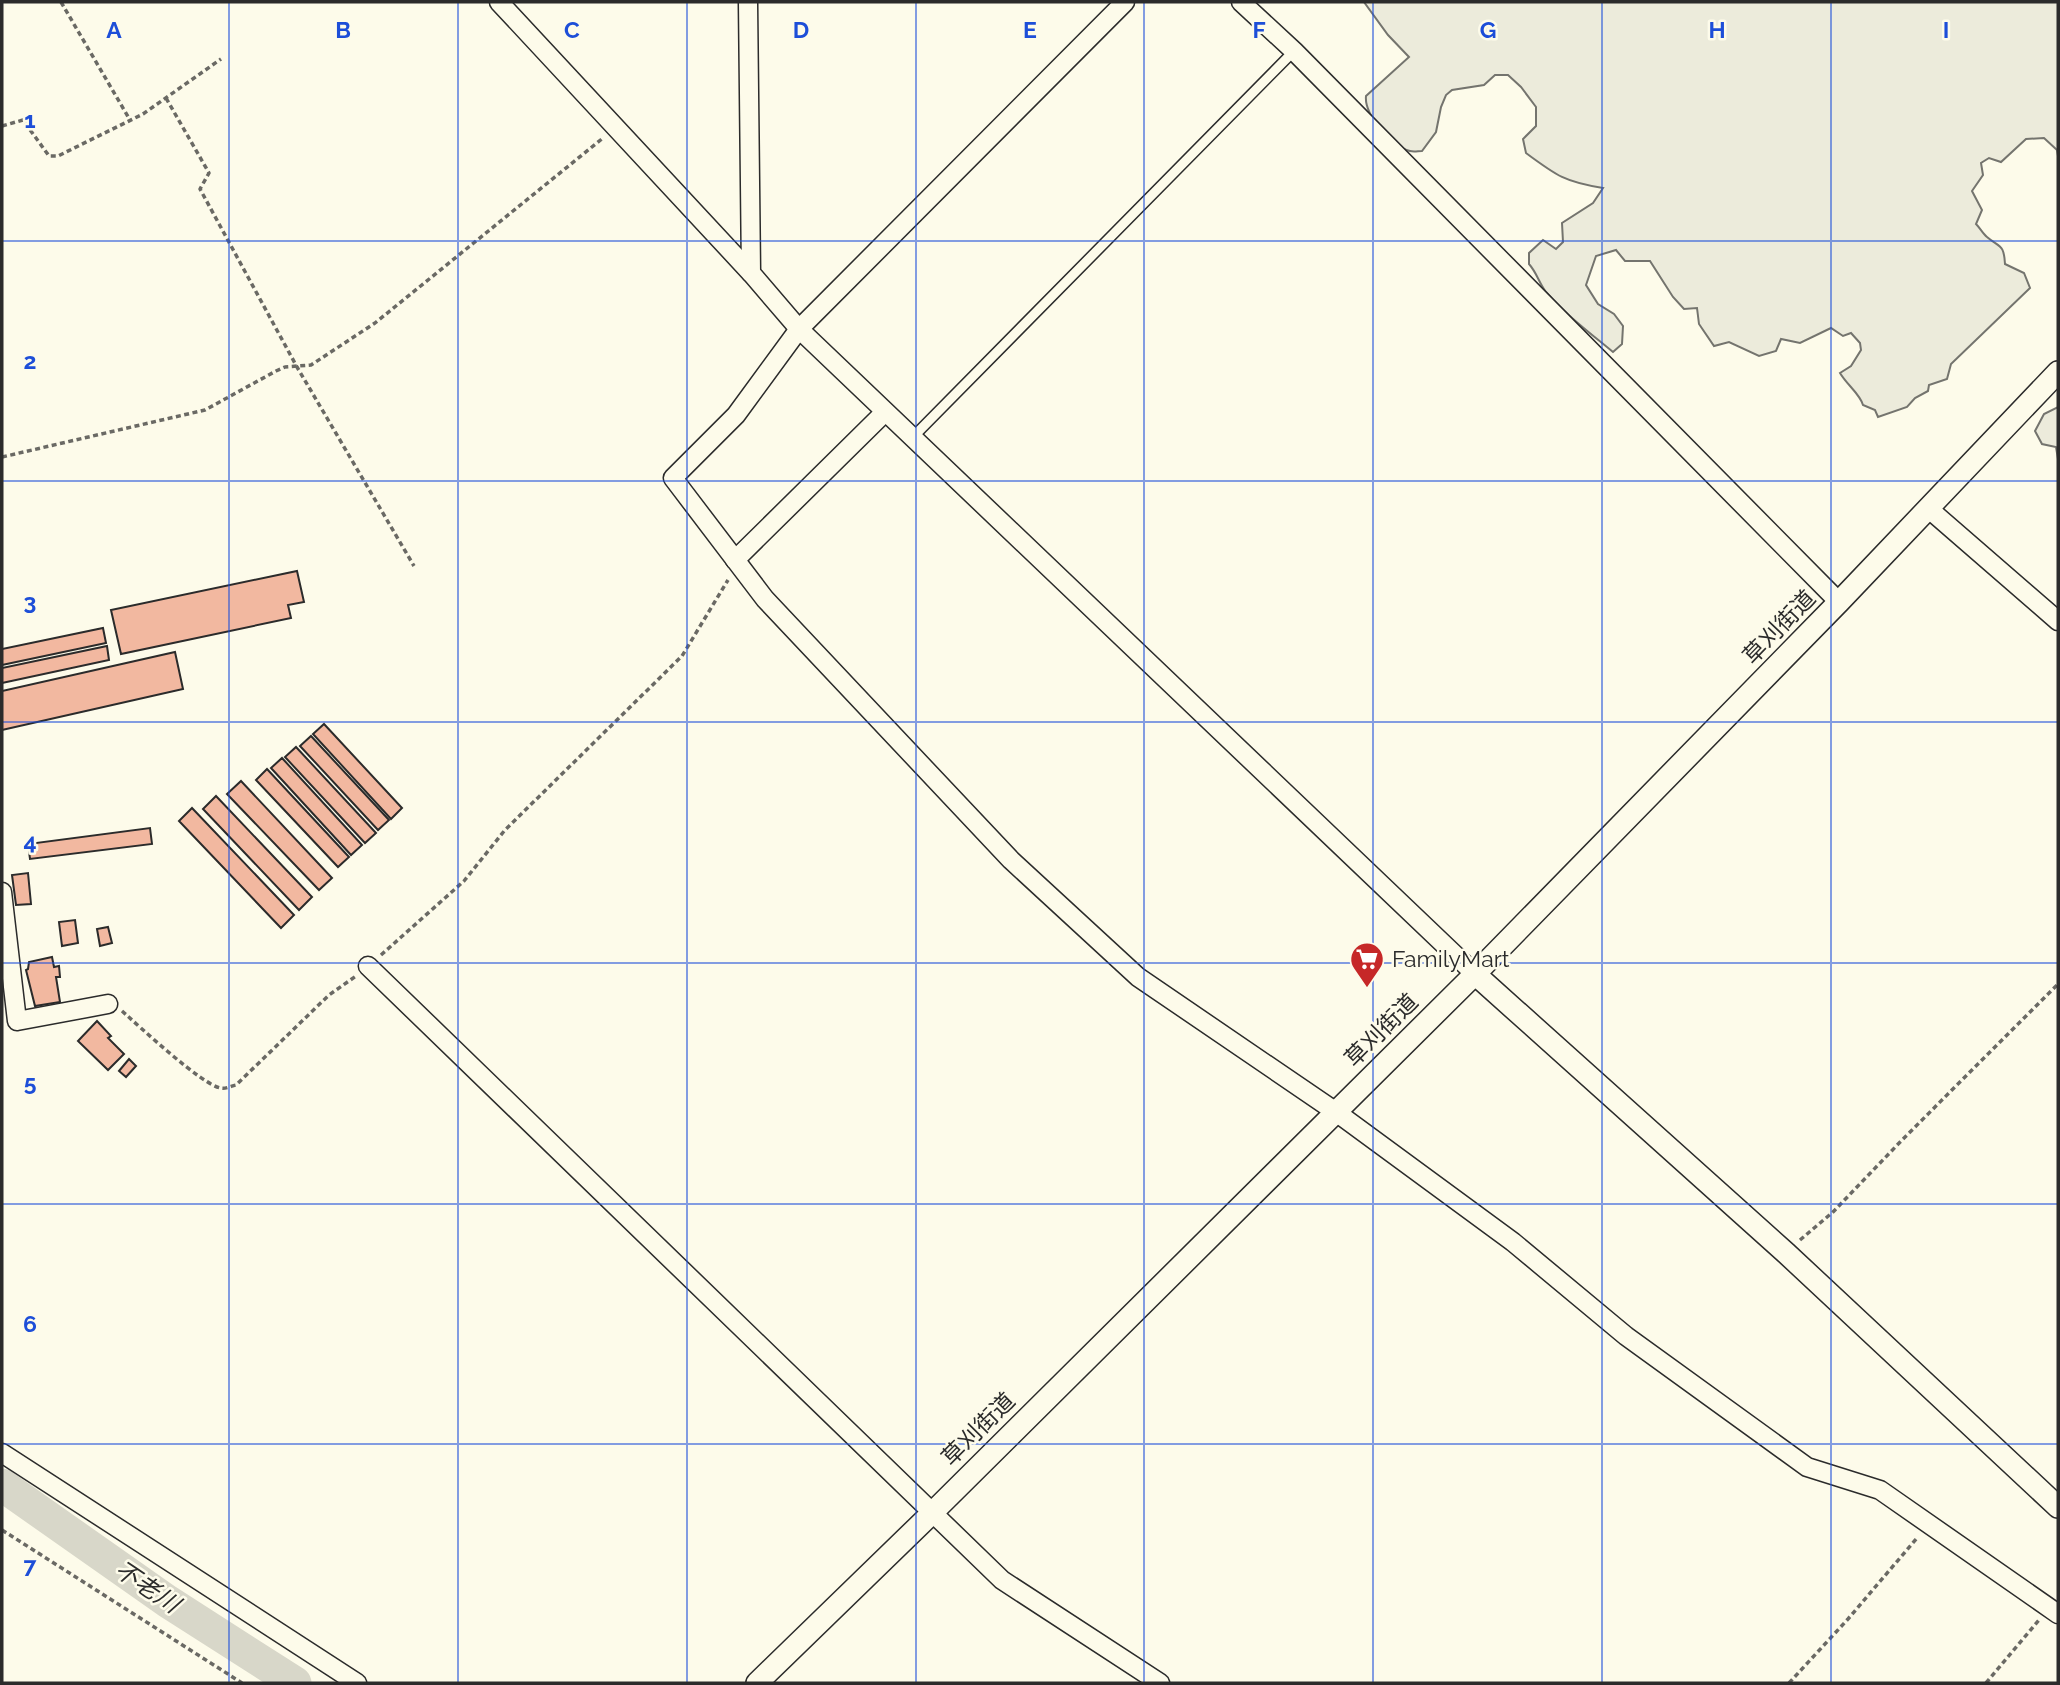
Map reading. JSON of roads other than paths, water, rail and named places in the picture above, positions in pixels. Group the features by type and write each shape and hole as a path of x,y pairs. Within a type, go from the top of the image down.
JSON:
{"street":[{"path":"499,2 751,274 799,330 1475,974 1786,1253 2058,1507"},
{"path":"748,2 751,274"},
{"path":"1125,2 799,330 736,415 673,478 765,598 1011,860 1128,968 1336,1112 1513,1242 1626,1336 1807,1467 1880,1490 2054,1611"},
{"path":"1241,2 1293,51 1839,602"},
{"name":"草刈街道","path":"757,1683 932,1514 1475,974 1839,602 2058,372"},
{"path":"737,562 885,412"},
{"path":"1929,509 2058,621"},
{"path":"2,892 17,1021 108,1004"},
{"path":"368,967 1002,1580 1160,1683"},
{"path":"2,1453 357,1683"}],"lane":[{"path":"913,437 1293,51"}],"waterway":[{"name":"不老川","path":"2,1485 167,1601 295,1683"}],"place":[{"name":"FamilyMart","path":"1367,989"}]}
